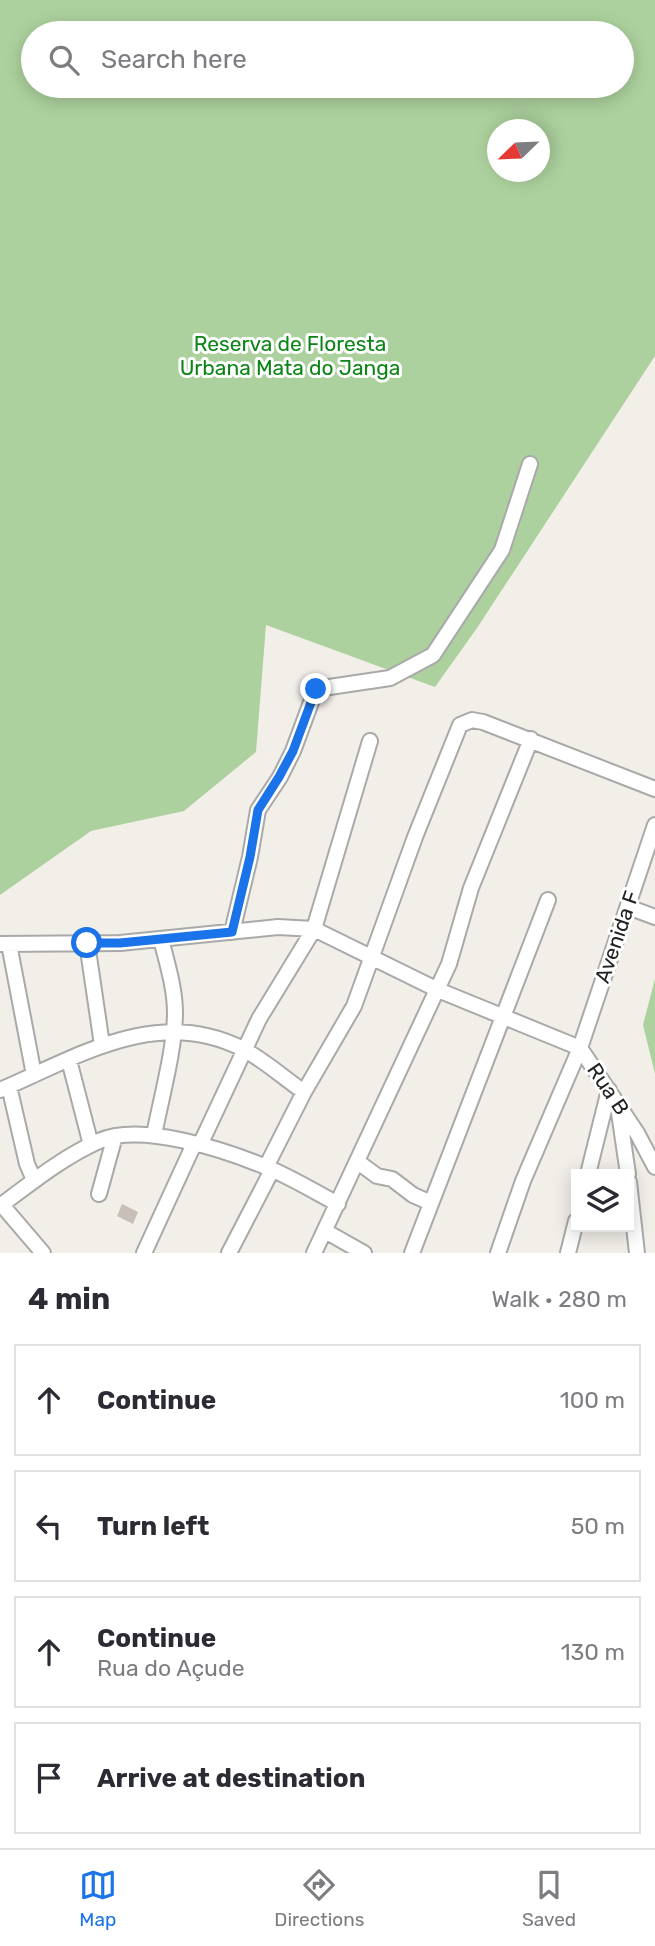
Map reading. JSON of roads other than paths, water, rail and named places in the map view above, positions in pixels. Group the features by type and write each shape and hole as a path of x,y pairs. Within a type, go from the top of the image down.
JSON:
{"street":[{"path":"232,932 258,810 293,751 316,689 390,678 433,655 502,550 530,464"},
{"path":"229,1253 304,1092 354,1006 415,836 460,725 472,720 483,722 655,789"},
{"path":"314,1253 438,990 458,937 471,888 531,739"},
{"path":"144,1253 244,1049 282,979 314,929 370,741"},
{"name":"Avenida F","path":"499,1252 523,1181 580,1048 655,825"},
{"path":"412,1253 548,900"},
{"path":"628,907 655,918"},
{"path":"34,1074 5,944 120,943 278,927 314,929 438,990 580,1048"},
{"path":"154,1135 174,1031 175,1012 161,939"},
{"path":"87,943 102,1045"},
{"path":"34,1180 4,1088 102,1045 158,1031 204,1035 244,1049 304,1092"},
{"name":"Rua B","path":"580,1048 613,1096 655,1167"},
{"path":"69,1060 91,1145"},
{"path":"590,1169 613,1096"},
{"path":"613,1096 627,1169"},
{"path":"43,1253 1,1205 34,1180 91,1145 115,1136 154,1135 197,1145 269,1168 338,1204"},
{"path":"99,1194 115,1136"},
{"path":"358,1161 377,1176 393,1178 414,1195 431,1203"},
{"path":"634,1226 637,1253"},
{"path":"325,1231 364,1253"},
{"path":"568,1253 573,1232"}],"park label":[{"name":"Reserva de Floresta Urbana Mata do Janga","path":"290,356"}]}
